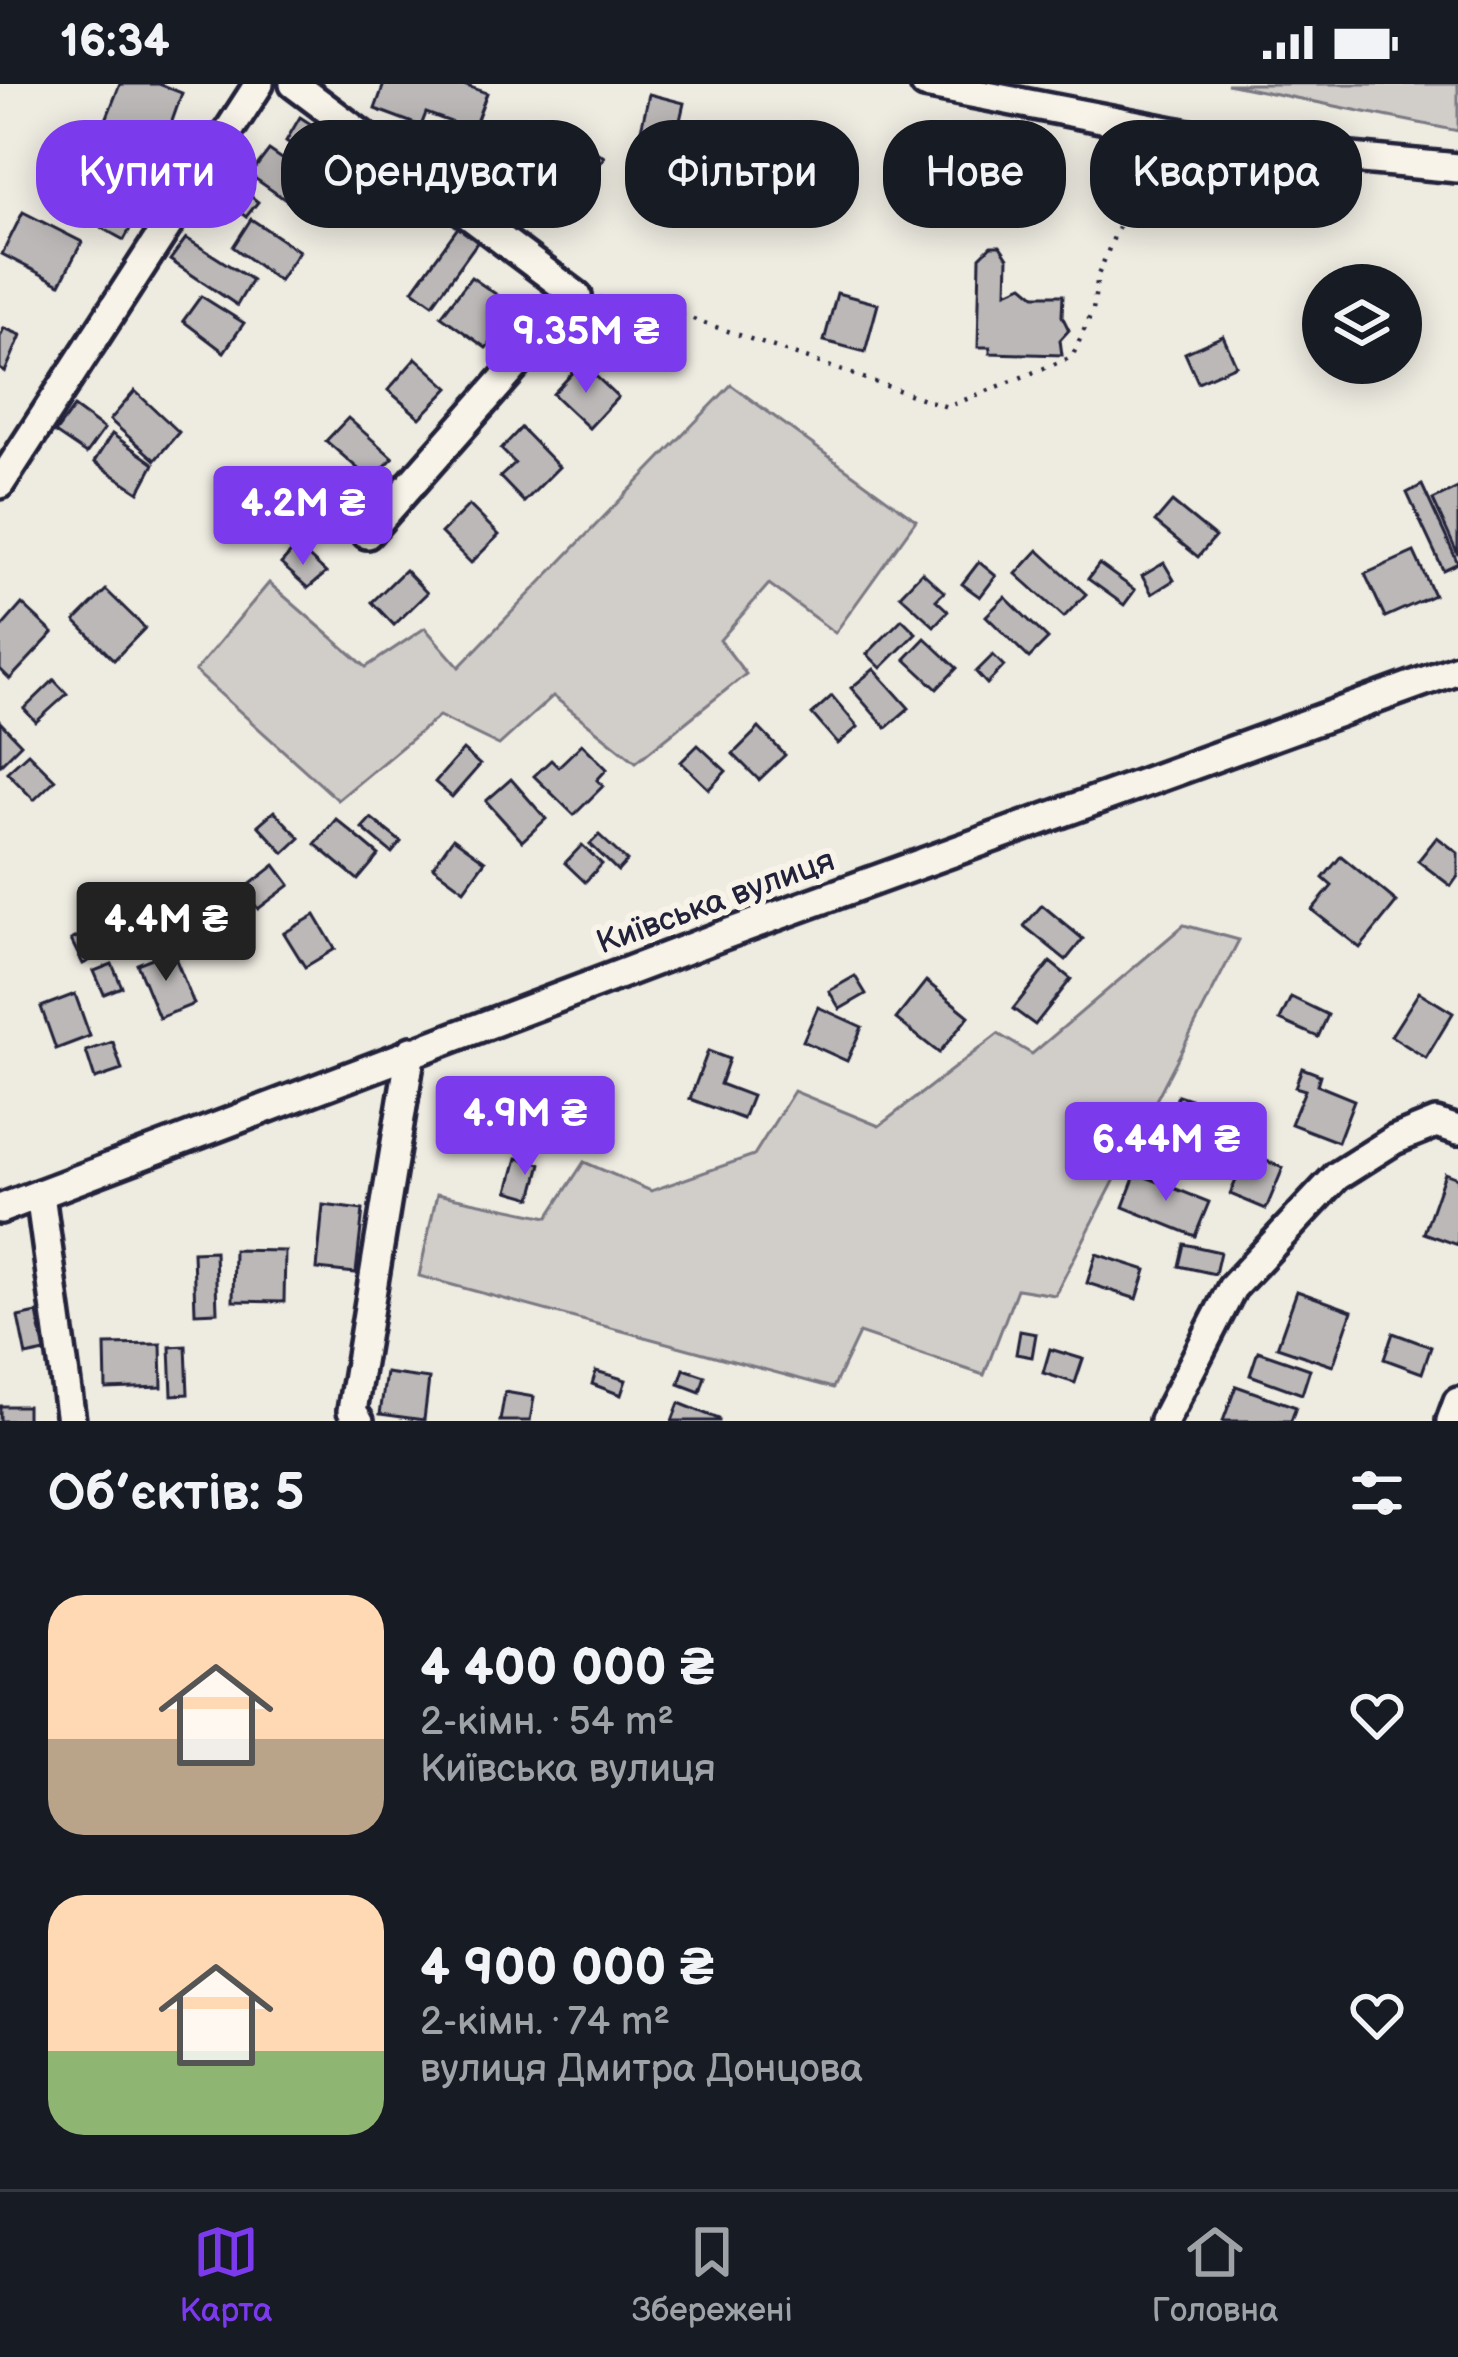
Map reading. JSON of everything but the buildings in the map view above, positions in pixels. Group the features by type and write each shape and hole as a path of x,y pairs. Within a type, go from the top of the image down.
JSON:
{"street":[{"path":"0,484 259,84"},
{"path":"294,84 577,296 368,534"},
{"path":"926,84 1120,120"},
{"path":"1362,159 1458,168"},
{"name":"Київська вулиця","path":"0,1209 411,1051 1458,669"},
{"path":"359,1421 352,1411 411,1051"},
{"path":"1164,1421 1232,1288 1337,1176 1394,1140 1436,1123 1458,1130"},
{"path":"40,1194 71,1421"},
{"path":"1451,1421 1458,1402"}],"path":[{"path":"577,296 638,300 947,407 1072,357 1093,310 1098,275 1118,228"}],"shaded area":[{"path":"1227,84 1458,84 1458,131"},
{"path":"731,385 916,520 835,633 769,584 720,640 746,674 636,762 553,696 499,745 439,716 338,800 195,671 269,583 366,667 425,628 459,667"},
{"path":"1184,925 1239,940 1055,1295 1017,1289 984,1375 859,1333 833,1388 419,1276 437,1194 548,1217 584,1162 651,1191 754,1155 794,1091 879,1126 998,1034 1032,1054"}]}
